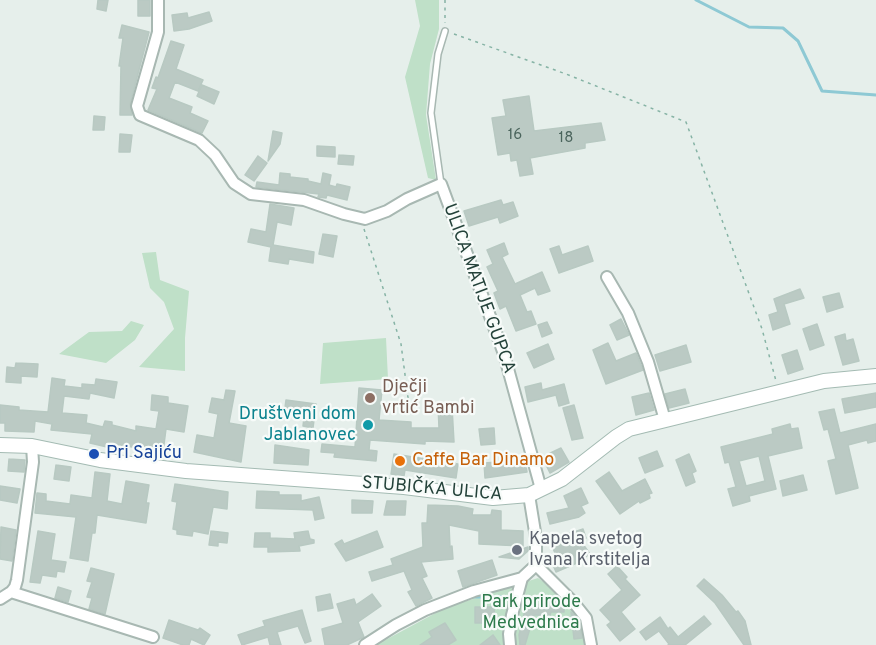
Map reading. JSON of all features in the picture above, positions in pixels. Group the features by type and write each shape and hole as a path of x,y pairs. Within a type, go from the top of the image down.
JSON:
{"main road":[{"name":"STUBIČKA ULICA","path":"0,445 32,446 100,460 186,471 404,487 493,498 535,492 562,479 629,429 824,381 876,376"}],"street":[{"path":"159,0 158,32 136,106 140,115 199,140 215,155 234,183 251,194 304,200 364,219"},
{"name":"ULICA MATIJE GUPCA","path":"364,219 387,212 441,184 504,354 535,492 536,565"},
{"path":"607,277 632,323 648,362 665,420"},
{"path":"0,599 11,592 17,580 33,462 32,446"},
{"path":"365,645 425,610 474,591 522,578 536,565 586,618 591,645"},
{"path":"510,645 512,615 522,578"},
{"path":"11,592 153,637"}],"lane":[{"path":"441,184 431,113 438,54 446,31"}],"path":[{"path":"445,0 446,31 566,74 686,122 762,329 779,392"},
{"path":"364,219 363,232 401,344 410,413"}],"green space":[{"path":"415,0 439,0 439,29 430,64 426,115 436,180 428,178 405,77 420,26"},
{"path":"156,252 160,280 189,291 185,371 139,367 174,329 164,302 150,288 142,253"},
{"path":"131,321 144,325 135,340 106,363 59,354 89,332 122,331"},
{"path":"386,338 388,379 320,384 323,343"},
{"name":"Park prirode Medvednica","path":"538,578 555,590 577,615 583,626 586,645 376,645 445,608"}],"building":[{"path":"98,0 108,0 106,11 97,9"},
{"path":"138,0 150,0 150,16 138,16"},
{"path":"209,12 212,21 189,29 174,31 172,15 187,13 188,18"},
{"path":"122,25 149,32 130,104 132,115 120,115 121,66 119,66 123,38 119,38"},
{"path":"171,41 184,45 176,69 203,80 198,91 175,82 169,98 192,107 190,113 208,121 202,133 148,110 157,89 152,88 156,77 158,78"},
{"path":"202,85 219,92 214,104 197,96"},
{"path":"529,96 534,131 601,123 605,140 585,143 585,148 530,158 533,174 520,176 517,160 511,161 510,153 498,155 492,118 506,116 503,100"},
{"path":"94,116 105,117 104,130 93,130"},
{"path":"273,131 282,133 280,144 268,161"},
{"path":"120,134 132,135 130,152 119,152"},
{"path":"317,146 335,147 335,157 317,156"},
{"path":"339,155 354,156 353,165 338,164"},
{"path":"258,156 267,163 254,181 245,175"},
{"path":"280,173 321,184 323,173 331,175 329,185 350,187 347,200 327,195 326,198 318,197 319,194 256,187 257,182 279,185"},
{"path":"501,200 503,205 513,202 518,216 500,223 498,217 469,226 464,211"},
{"path":"270,204 294,208 291,225 277,222 273,245 314,252 313,263 289,259 288,264 269,261 271,247 248,242 251,229 266,232"},
{"path":"323,234 337,236 333,257 319,254"},
{"path":"504,243 508,254 502,257 515,284 542,272 550,291 538,295 535,288 520,295 527,312 531,311 536,324 516,331 506,306 500,309 494,293 498,291 487,267 493,264 487,250"},
{"path":"559,246 562,255 588,246 593,261 559,273 550,249"},
{"path":"800,289 804,298 784,304 790,324 773,330 769,315 778,312 774,299"},
{"path":"839,293 843,307 827,312 823,297"},
{"path":"621,319 629,335 617,340 610,325"},
{"path":"547,322 552,333 542,337 538,325"},
{"path":"817,324 824,345 810,350 803,329"},
{"path":"845,334 846,341 853,339 859,361 843,365 835,337"},
{"path":"608,343 616,361 636,353 643,370 606,384 593,350"},
{"path":"548,344 554,359 534,368 527,353"},
{"path":"686,345 691,362 660,371 655,355"},
{"path":"797,350 803,369 788,374 782,355"},
{"path":"16,363 38,364 37,377 21,376 21,383 6,382 7,367 15,368"},
{"path":"52,378 65,380 64,386 82,388 82,384 95,385 96,379 117,382 114,398 90,393 89,399 64,396 62,413 87,415 86,423 103,427 105,421 112,422 112,425 136,431 136,426 156,429 159,411 151,410 152,395 168,397 168,403 188,406 184,432 166,429 163,452 108,443 107,447 90,443 92,434 51,430 52,424 35,421 34,432 5,431 5,423 0,423 0,405 19,407 19,410 48,412"},
{"path":"541,383 542,390 564,384 569,403 559,406 556,395 528,402 525,387"},
{"path":"359,388 382,390 379,420 411,422 411,428 439,428 438,405 452,407 454,442 425,441 425,444 370,440 369,450 377,451 376,461 334,457 335,453 321,452 322,444 355,447"},
{"path":"685,389 689,403 669,408 665,394"},
{"path":"226,390 235,391 229,423 246,426 241,462 194,452 197,435 214,438 218,414 209,412 212,398 224,400"},
{"path":"649,393 654,410 636,415 632,397"},
{"path":"876,393 876,407 845,413 842,399"},
{"path":"286,400 316,404 313,428 303,426 304,417 284,415"},
{"path":"574,405 583,438 572,440 563,408"},
{"path":"834,409 840,433 876,424 876,441 868,443 867,440 848,445 858,488 836,494 828,461 836,459 828,429 824,430 819,412"},
{"path":"790,424 791,429 798,428 802,448 768,456 776,489 749,496 750,501 733,506 728,489 736,487 729,462 725,463 721,447 773,434 772,429","holes":["759,456 765,481 746,486 739,461"]},
{"path":"494,428 495,444 481,445 479,429"},
{"path":"275,445 309,450 308,465 274,463"},
{"path":"561,448 569,462 550,473 542,457"},
{"path":"657,451 663,466 645,473 639,458"},
{"path":"394,454 458,464 456,478 405,470 404,476 391,474"},
{"path":"689,454 696,471 692,473 695,482 686,486 676,460"},
{"path":"524,456 527,472 485,478 484,463 512,461 512,458"},
{"path":"9,459 25,460 24,472 8,471"},
{"path":"56,465 71,467 69,481 54,479"},
{"path":"95,472 110,474 107,501 122,504 126,481 149,485 146,523 97,515 88,561 70,558 76,517 35,513 37,493 46,494 46,501 70,504 71,495 92,498"},
{"path":"609,472 622,491 645,479 652,493 649,494 650,498 640,503 639,501 620,514 596,481"},
{"path":"803,475 807,490 783,496 780,481"},
{"path":"175,484 228,492 227,509 213,507 208,534 193,531 192,536 177,534 177,530 173,529 177,502 172,501"},
{"path":"0,486 20,489 17,503 0,500"},
{"path":"581,488 588,503 581,506 585,513 579,517 550,524 547,513 569,508 564,496"},
{"path":"257,491 279,492 279,495 301,495 301,501 319,497 324,518 315,520 313,510 256,508"},
{"path":"352,500 373,501 372,513 352,513"},
{"path":"387,501 406,501 405,515 384,515"},
{"path":"428,505 473,509 472,515 491,515 492,510 501,511 501,530 523,531 523,546 479,544 479,531 449,525 453,559 421,562 427,576 422,578 432,598 416,606 408,592 412,590 404,571 372,581 369,572 393,565 391,559 423,547 422,523 427,523"},
{"path":"1,527 16,530 12,561 0,559"},
{"path":"583,529 586,538 580,540 590,554 577,563 556,572 550,558 556,556 550,540"},
{"path":"38,531 55,534 51,560 66,562 64,572 57,571 56,577 42,575 40,583 30,582"},
{"path":"211,531 228,533 227,543 218,542 218,546 209,545"},
{"path":"308,531 314,543 299,546 300,551 268,552 268,547 254,547 255,533 270,533 270,538 295,539 294,533"},
{"path":"377,531 383,547 346,561 335,544 342,540 344,544"},
{"path":"528,547 528,551 519,559 499,557"},
{"path":"492,560 497,575 463,587 458,571"},
{"path":"617,566 627,577 625,579 640,595 621,612 635,629 620,641 607,625 611,622 600,610 622,590 608,574"},
{"path":"91,568 114,574 105,614 89,609 92,598 87,597 92,582 87,581"},
{"path":"704,579 736,612 738,611 745,621 751,645 744,645 715,603 697,586"},
{"path":"58,587 71,591 68,602 55,598"},
{"path":"330,594 333,608 318,611 316,597"},
{"path":"372,594 381,606 358,622 364,637 347,645 325,645 322,629 343,623 337,604 354,599 356,605"},
{"path":"542,599 562,602 564,612 534,615 525,645 520,645 519,635 527,602 542,605"},
{"path":"475,607 494,607 495,623 475,623"},
{"path":"302,610 311,641 305,643 298,626 277,632 281,645 270,645 268,637 242,645 238,635 265,626 263,621"},
{"path":"571,612 579,621 582,638 574,639"},
{"path":"704,616 711,624 685,645 668,645 659,631 646,640 640,632 660,617 668,629 670,627 678,637"},
{"path":"169,620 198,630 200,628 210,635 204,645 191,639 189,645 183,645 163,638"},
{"path":"445,623 456,640 448,645 420,645 432,637 429,632"},
{"path":"493,635 500,645 480,645"}],"waterway":[{"path":"696,0 749,27 783,28 798,41 822,91 876,95"},
{"path":"471,597 510,597"}],"place":[{"name":"Dječji vrtić Bambi","path":"370,398"},
{"name":"Društveni dom Jablanovec","path":"368,425"},
{"name":"Pri Sajiću","path":"94,454"},
{"name":"Caffe Bar Dinamo","path":"400,461"},
{"name":"Kapela svetog Ivana Krstitelja","path":"517,550"}]}
